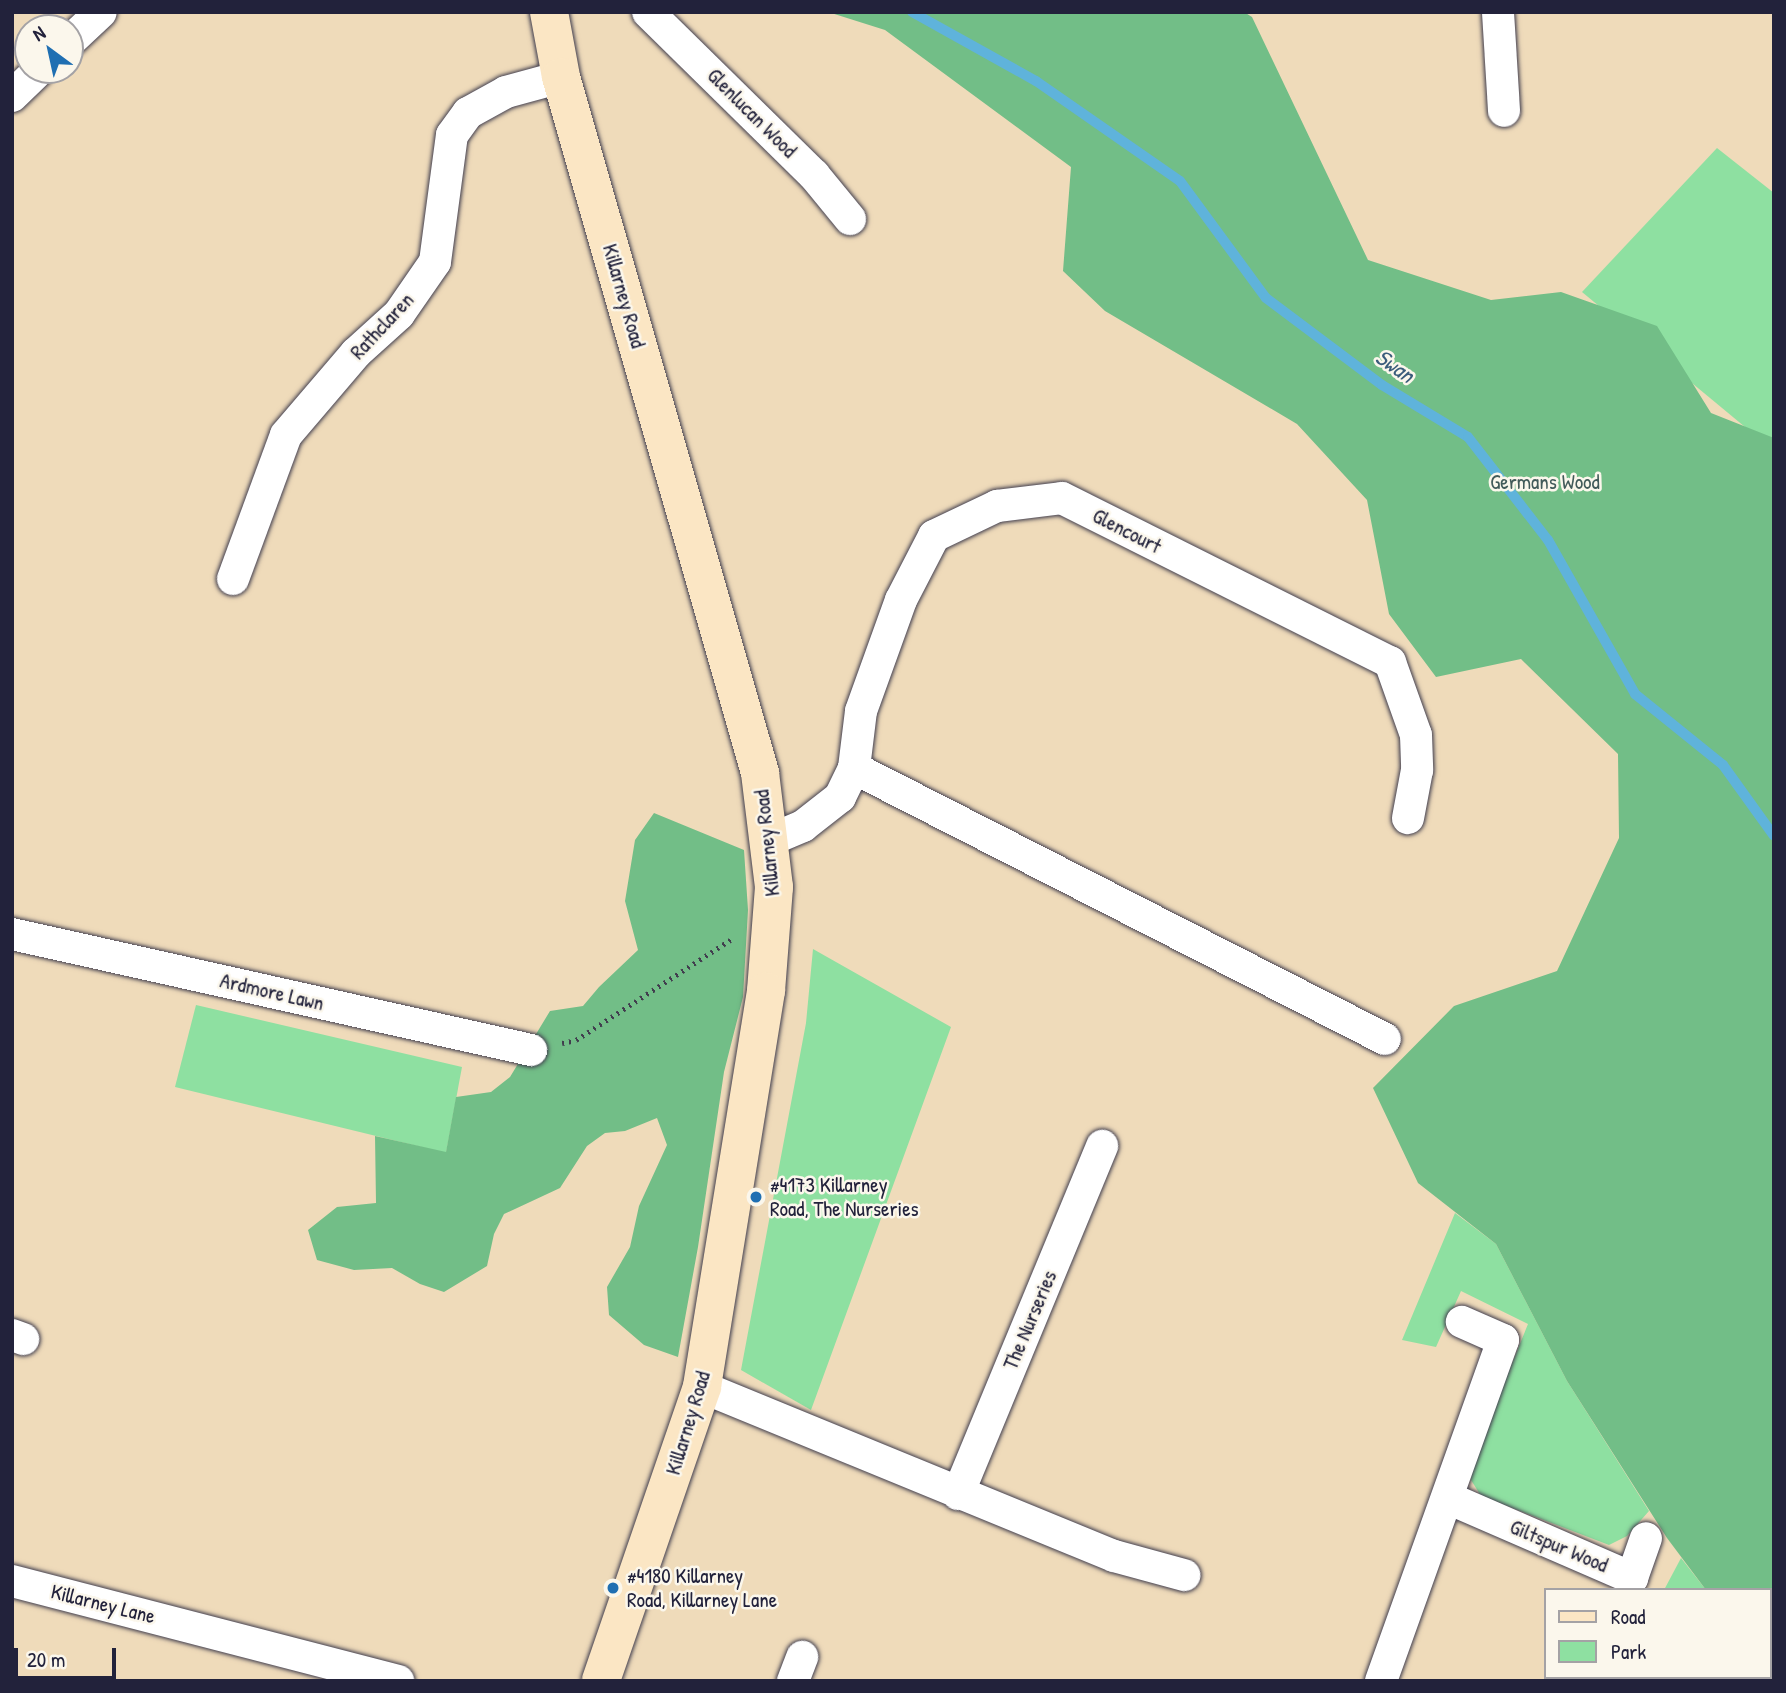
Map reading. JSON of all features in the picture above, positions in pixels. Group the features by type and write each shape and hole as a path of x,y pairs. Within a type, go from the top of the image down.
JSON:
{"main road":[{"name":"Killarney Road","path":"549,12 561,77 760,773 774,887 773,935 733,1205 702,1387 601,1681"}],"street":[{"path":"84,28 101,12"},
{"name":"Glenlucan Wood","path":"648,12 814,175 850,219"},
{"path":"1498,12 1504,111"},
{"name":"Rathclaren","path":"233,579 286,435 356,353 399,314 435,262 452,135 468,113 506,92 561,77"},
{"name":"Glencourt","path":"770,840 803,826 840,797 854,768 861,711 901,600 934,536 998,506 1062,498 1390,662 1416,735 1417,770 1408,818"},
{"path":"854,768 1385,1039"},
{"name":"Ardmore Lawn","path":"12,934 531,1050"},
{"name":"The Nurseries","path":"958,1494 1102,1146"},
{"path":"1381,1681 1503,1340 1462,1322"},
{"path":"702,1387 1114,1556 1184,1575"},
{"name":"Giltspur Wood","path":"1448,1498 1632,1577 1646,1538"},
{"name":"Killarney Lane","path":"12,1581 398,1681"}],"path":[{"path":"531,1050 576,1040 740,934 773,935"}],"green space":[{"name":"Germans Wood","path":"828,12 1244,12 1252,17 1368,260 1491,300 1561,292 1657,326 1711,413 1774,438 1774,1681 1772,1588 1704,1588 1667,1538 1567,1381 1496,1244 1418,1183 1373,1088 1454,1006 1557,971 1619,838 1618,754 1521,659 1436,677 1389,614 1367,500 1297,424 1105,311 1063,271 1071,167 885,30"},
{"path":"1717,148 1774,193 1774,451 1582,292"},
{"path":"654,813 744,850 748,910 743,997 724,1072 698,1247 678,1357 644,1345 609,1315 607,1287 630,1247 639,1206 667,1145 657,1118 625,1131 605,1133 587,1146 560,1188 504,1214 494,1234 487,1266 444,1292 420,1284 392,1268 354,1270 317,1260 308,1230 337,1207 376,1203 375,1136 446,1152 456,1097 491,1092 510,1077 550,1011 583,1006 638,950 625,901 635,840"},
{"path":"813,949 951,1027 811,1410 741,1370 806,1023"},
{"path":"196,1005 462,1067 446,1153 175,1087"},
{"path":"1455,1213 1496,1244 1567,1381 1649,1511 1627,1536 1609,1545 1481,1496 1471,1480 1473,1459 1528,1324 1461,1291 1436,1347 1402,1340"},
{"path":"1681,1558 1704,1588 1665,1588"},
{"path":"1772,1679 1773,1681 1662,1681"}],"waterway":[{"name":"Swan","path":"912,12 1036,81 1180,181 1266,298 1382,385 1468,437 1548,540 1635,694 1723,765 1774,836"}],"place":[{"name":"#4173 Killarney Road, The Nurseries","path":"756,1197"},
{"name":"#4180 Killarney Road, Killarney Lane","path":"613,1588"}]}
